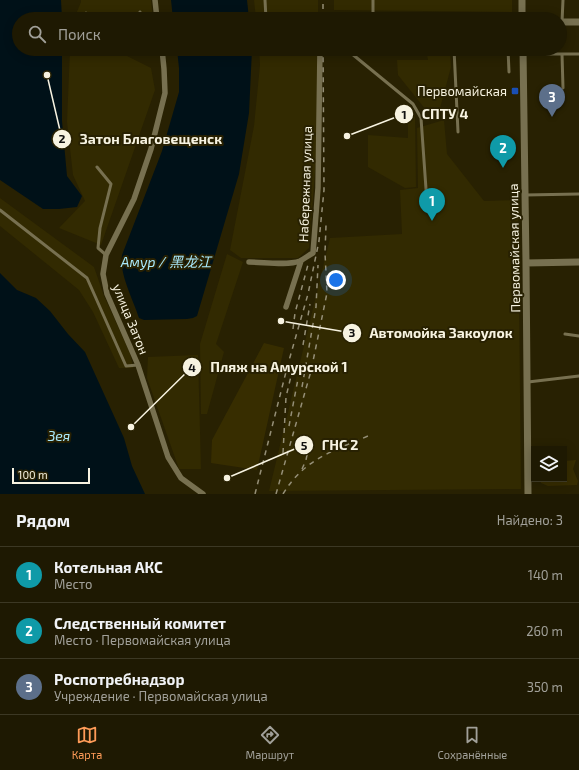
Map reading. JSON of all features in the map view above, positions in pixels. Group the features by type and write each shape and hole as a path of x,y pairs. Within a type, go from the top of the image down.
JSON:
{"street":[{"path":"155,0 156,12"},
{"path":"522,0 522,12"},
{"path":"567,22 579,22"},
{"name":"улица Затон","path":"162,56 165,93 151,149 134,199 106,255 103,274 107,294 138,365 168,457 181,478 203,494"},
{"name":"Набережная улица","path":"249,262 288,264 301,261 313,253 318,188 320,56"},
{"name":"Первомайская улица","path":"523,56 528,494"},
{"path":"286,307 301,261"},
{"path":"526,263 579,262"}],"lane":[{"path":"265,0 266,12"},
{"path":"373,0 373,12"},
{"path":"562,12 563,0"},
{"path":"567,54 579,54"},
{"path":"355,56 413,104 421,118 427,203"},
{"path":"454,56 458,132"},
{"path":"508,56 509,72"},
{"path":"562,56 563,88"},
{"path":"97,167 111,184 100,228 98,248 106,255"},
{"path":"525,195 579,194"},
{"path":"0,210 87,278 126,366 138,365"},
{"path":"565,334 579,336"},
{"path":"526,382 579,376"}],"shaded area":[{"path":"81,0 151,0 152,12 77,12"},
{"path":"254,0 318,0 318,12 255,12"},
{"path":"334,0 512,0 512,12 334,10"},
{"path":"70,56 127,56 151,68 155,90 101,245 59,228 85,201 73,175 67,122"},
{"path":"259,56 318,56 318,135 309,248 298,258 241,258 230,250 254,126 260,65"},
{"path":"427,56 450,56 451,67 439,112 426,110 398,75 397,60 428,60"},
{"path":"408,115 415,115 416,187 405,188 368,167 368,135 408,138"},
{"path":"444,120 447,154 484,201 518,200 521,489 269,491 330,238 402,234 400,190 418,188 417,128"},
{"path":"0,198 94,267 104,296 130,353 133,368 119,368 93,312 79,290 0,226"},
{"path":"227,254 243,262 216,344 224,352 207,414 201,414 200,344"},
{"path":"264,343 284,348 257,470 211,463 212,440"},
{"path":"198,355 201,469 179,469 147,378 148,357"},
{"path":"576,460 573,469 578,481 577,485 548,486 541,483 567,482 567,461"}],"water":[{"path":"0,0 61,0 62,12 12,12 12,56 62,56 62,121 67,176 82,196 77,207 43,209 0,180"},
{"path":"171,0 247,0 248,12 172,12"},
{"name":"Амур / 黑龙江","path":"178,56 252,56 249,113 239,174 197,316 187,319 144,320 139,318 124,278 122,255 162,151 179,92"},
{"name":"Зея","path":"0,273 17,290 36,298 50,311 68,334 85,352 124,438 132,466 145,494 0,494"}],"railway":[{"path":"323,0 323,12"},
{"path":"255,494 288,364 308,294 319,241 324,190 323,56"},
{"path":"276,494 311,371 327,293 325,253 326,225"},
{"path":"293,329 295,313 309,261"},
{"path":"302,387 316,307 318,265"},
{"path":"303,345 310,304"},
{"path":"283,453 286,397 291,376"},
{"path":"289,426 298,379"},
{"path":"283,494 291,482 310,464 331,452 368,436"},
{"path":"302,469 308,450"}],"place":[{"name":"Затон Благовещенск","path":"47,75"},
{"name":"Первомайская","path":"515,91"},
{"name":"Роспотребнадзор","path":"552,117"},
{"name":"СПТУ 4","path":"347,136"},
{"name":"Следственный комитет","path":"503,168"},
{"name":"Котельная АКС","path":"432,221"},
{"name":"Автомойка Закоулок","path":"281,321"},
{"name":"Пляж на Амурской 1","path":"131,427"},
{"name":"ГНС 2","path":"227,478"}]}
